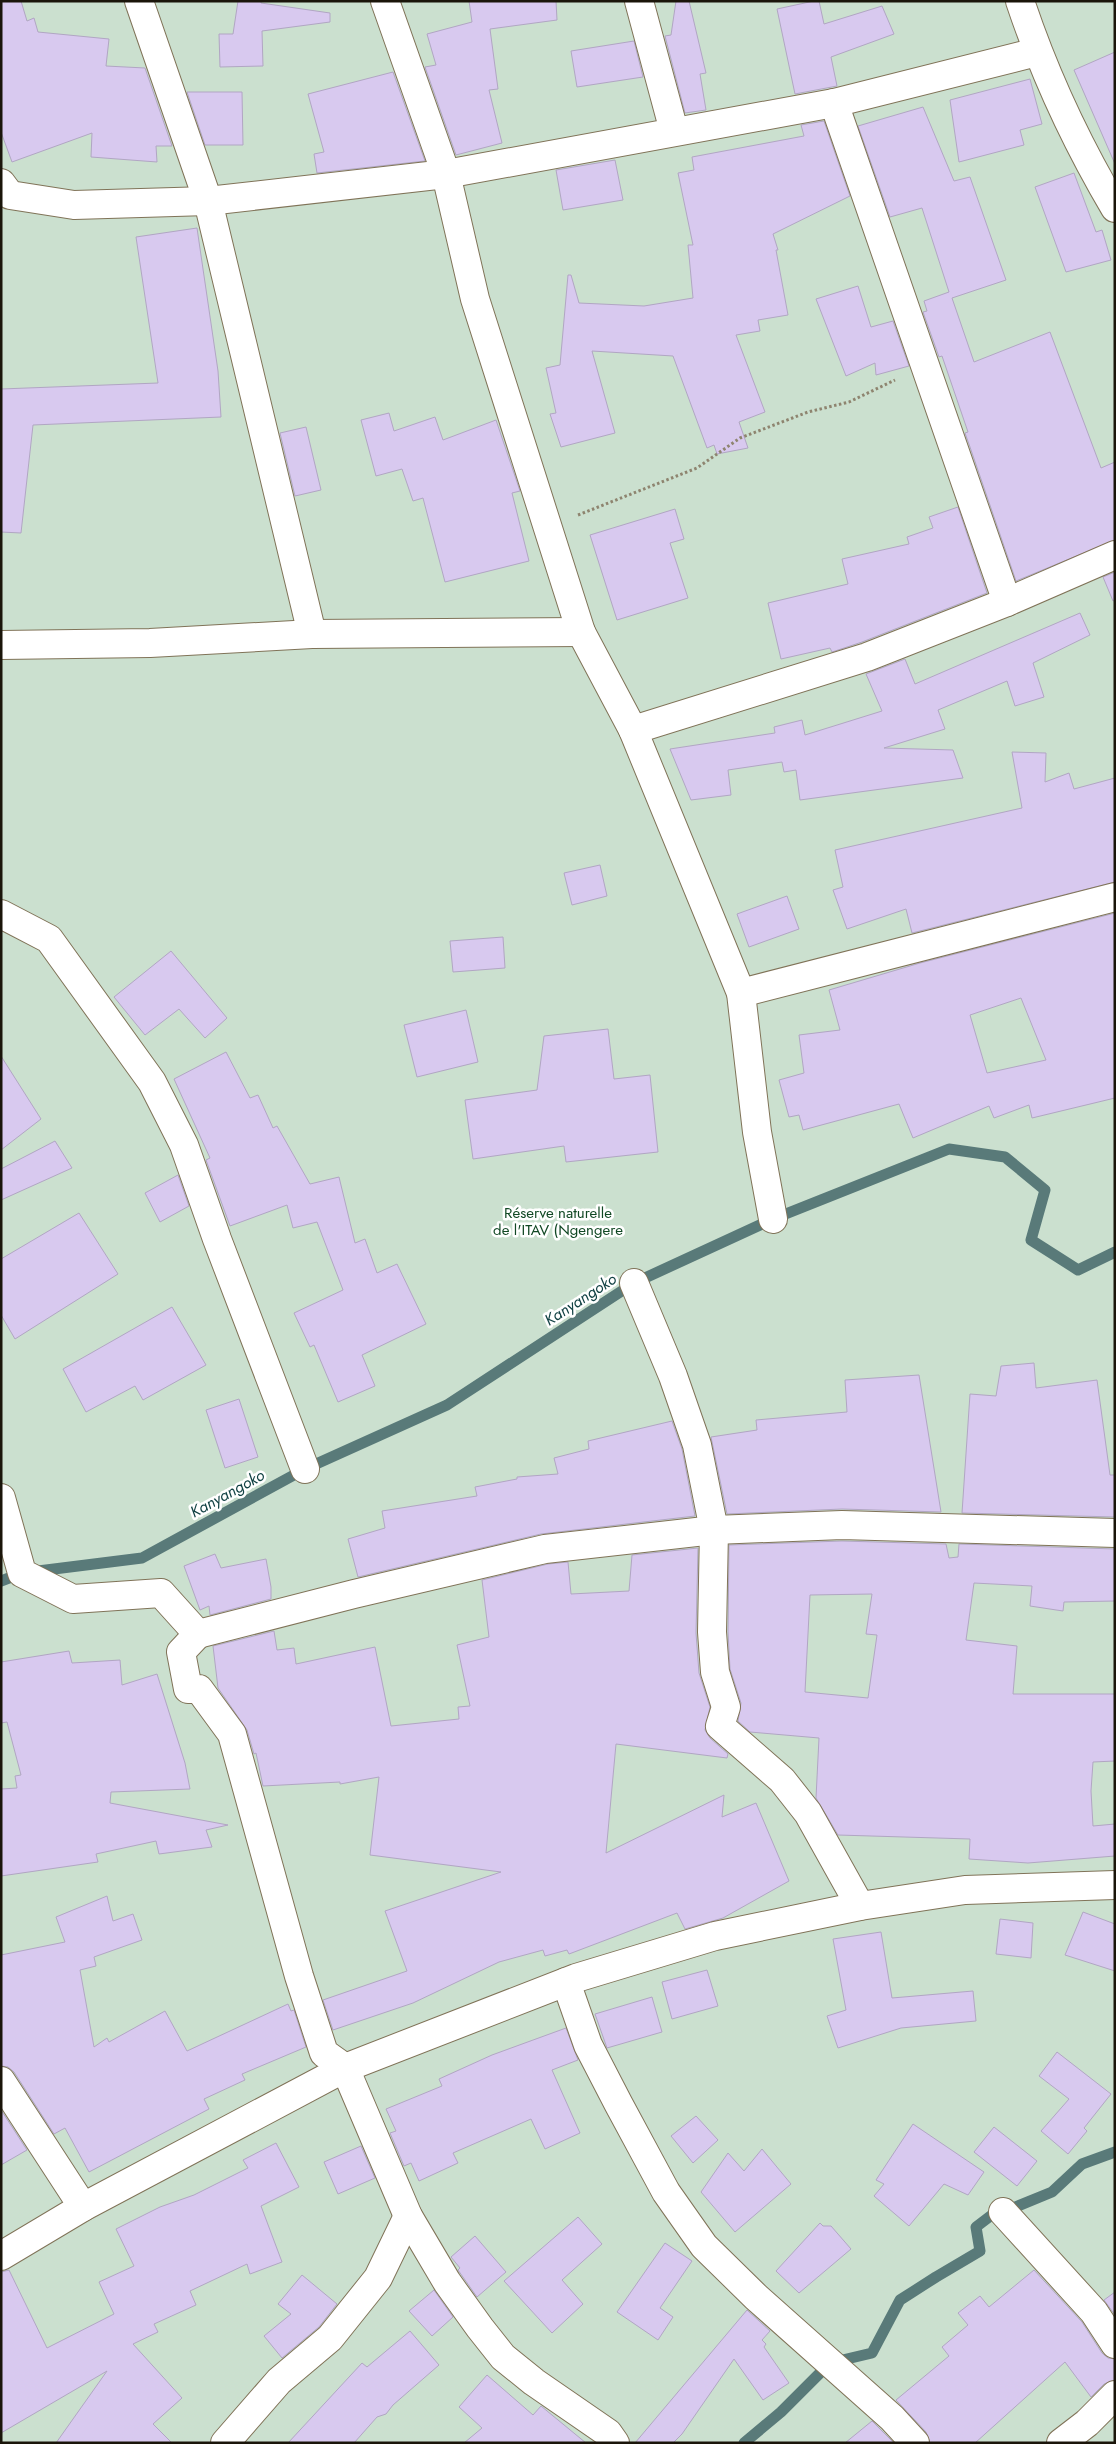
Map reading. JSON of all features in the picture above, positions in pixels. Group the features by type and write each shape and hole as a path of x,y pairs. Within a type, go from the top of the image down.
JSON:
{"street":[{"path":"139,1 208,201 312,634"},
{"path":"384,1 446,174 475,299 581,632 633,730 741,994 757,1132 774,1219"},
{"path":"639,1 674,131"},
{"path":"1020,1 1037,52 1085,158 1115,208"},
{"path":"4,192 74,205 208,201 446,174 834,103 1037,52"},
{"path":"834,103 1007,602"},
{"path":"633,730 867,657 1007,602 1115,555"},
{"path":"1,645 150,643 312,634 581,632"},
{"path":"741,994 1115,897"},
{"path":"1,914 48,939 152,1082 184,1145 216,1239 305,1468"},
{"path":"634,1283 673,1376 697,1445 714,1530 712,1632 715,1672 726,1707 720,1726 782,1780 808,1813 860,1906"},
{"path":"1,1498 22,1573 73,1599 161,1593 198,1634"},
{"path":"615,2443 608,2433 534,2382 503,2357 447,2282 408,2216 345,2068 324,2053 299,1976 232,1734 200,1689 188,1689 181,1652 198,1634 354,1594 545,1549 714,1530 842,1525 1115,1532"},
{"path":"1,2256 83,2207 345,2068 566,1982 715,1936 860,1906 965,1890 1115,1886"},
{"path":"566,1982 588,2045 618,2103 666,2192 704,2246 756,2296 892,2418 915,2443"},
{"path":"1,2081 83,2207"},
{"path":"1003,2212 1094,2312 1115,2344"},
{"path":"225,2443 279,2381 336,2330 378,2278 408,2216"},
{"path":"1061,2443 1087,2423 1115,2395"}],"path":[{"path":"547,527 697,468 740,438 808,412 850,402 924,366"}],"green space":[{"name":"Réserve naturelle de l'ITAV (Ngengere","path":"1,1 1115,1 1115,2443 1,2443"}],"building":[{"path":"1,1 21,1 27,21 34,18 38,32 109,39 106,66 145,68 172,146 156,146 157,162 91,157 92,133 12,162 1,132"},
{"path":"238,1 261,1 261,3 330,13 330,22 262,31 263,66 220,67 219,34 233,34"},
{"path":"469,1 556,1 557,20 490,29 498,89 489,90 502,143 456,155 425,67 436,65 427,34 472,22"},
{"path":"676,1 689,1 706,73 700,74 706,110 685,113 665,36 671,35"},
{"path":"819,1 824,24 882,6 894,34 831,57 837,86 795,94 777,9"},
{"path":"634,41 643,77 577,87 571,51"},
{"path":"1115,52 1115,164 1074,70"},
{"path":"393,72 425,161 317,173 314,154 324,152 308,94"},
{"path":"1030,79 1042,124 1020,130 1024,145 959,162 950,100"},
{"path":"187,92 242,92 243,145 205,145"},
{"path":"923,107 954,181 970,177 1006,280 952,298 974,362 1050,332 1101,468 1115,462 1115,540 1016,581 965,433 968,432 942,356 939,357 923,312 927,311 924,301 949,292 922,208 890,217 858,126"},
{"path":"824,121 850,196 773,234 778,250 776,250 788,315 758,320 760,331 736,335 765,412 739,422 748,448 717,454 714,445 707,448 673,356 592,351 615,433 561,447 550,414 556,413 546,368 560,365 568,275 571,275 579,303 644,306 693,298 688,245 693,245 678,173 694,170 692,157 804,136 801,125"},
{"path":"615,160 623,200 563,210 556,170"},
{"path":"1074,173 1096,232 1102,230 1111,260 1066,272 1035,187"},
{"path":"197,228 218,371 221,417 33,425 21,533 1,532 1,389 158,383 136,237"},
{"path":"858,286 871,327 893,321 909,366 876,375 875,363 846,376 816,299"},
{"path":"389,413 394,431 435,417 443,440 496,420 520,491 512,493 529,561 445,582 423,498 413,501 402,469 376,476 361,420"},
{"path":"306,427 321,490 295,496 280,433"},
{"path":"958,507 987,593 832,652 830,648 781,659 768,603 848,584 842,559 909,544 907,537 933,528 929,517"},
{"path":"675,509 684,539 670,543 688,598 617,620 590,535"},
{"path":"1115,572 1115,600 1113,601 1103,577"},
{"path":"1080,613 1090,635 1033,663 1044,697 1015,706 1007,681 938,710 945,729 884,748 953,750 963,778 800,800 796,770 784,772 782,762 728,770 731,795 691,800 670,749 775,733 774,727 802,720 805,735 882,711 866,674 905,659 915,684"},
{"path":"1012,752 1046,753 1045,782 1069,773 1074,789 1115,778 1115,882 912,933 906,909 847,929 833,890 843,887 835,850 1022,808"},
{"path":"600,865 607,896 572,905 564,873"},
{"path":"787,896 799,929 749,947 737,914"},
{"path":"1115,913 1115,1098 1032,1118 1029,1105 994,1118 989,1106 913,1138 899,1104 803,1130 799,1115 789,1117 779,1080 804,1073 799,1035 840,1030 829,990 920,963","holes":["1021,998 1046,1060 987,1073 970,1015"]},
{"path":"503,937 505,968 453,972 450,941"},
{"path":"171,951 227,1018 205,1038 179,1009 145,1035 114,997"},
{"path":"466,1010 478,1062 417,1077 404,1025"},
{"path":"608,1029 614,1079 650,1075 658,1152 566,1162 564,1146 473,1159 465,1100 537,1090 544,1036"},
{"path":"226,1052 250,1098 258,1095 273,1128 277,1126 310,1184 339,1177 355,1243 365,1239 377,1273 397,1264 426,1324 362,1355 375,1386 338,1402 314,1345 310,1347 294,1313 343,1290 317,1222 293,1228 287,1205 230,1226 206,1160 210,1158 174,1079"},
{"path":"1,1056 41,1119 1,1150"},
{"path":"55,1141 72,1168 1,1200 1,1169"},
{"path":"178,1175 189,1206 160,1222 145,1193"},
{"path":"79,1213 118,1274 15,1339 1,1315 1,1259"},
{"path":"172,1307 206,1365 143,1400 135,1386 86,1412 63,1369"},
{"path":"1034,1363 1036,1388 1097,1380 1110,1475 1115,1475 1115,1517 962,1513 970,1394 996,1396 1001,1366"},
{"path":"919,1375 941,1512 842,1509 727,1514 711,1437 757,1430 756,1420 847,1412 845,1380"},
{"path":"239,1399 258,1457 225,1468 206,1410"},
{"path":"672,1421 682,1449 695,1516 541,1534 358,1577 348,1539 385,1528 382,1511 477,1496 475,1487 517,1479 517,1477 558,1474 554,1458 589,1449 588,1441"},
{"path":"842,1541 946,1544 949,1558 958,1557 959,1544 1115,1549 1115,1601 1064,1602 1063,1611 1030,1606 1032,1586 974,1583 966,1640 1017,1646 1013,1694 1115,1694 1115,1761 1093,1762 1091,1791 1093,1826 1115,1824 1115,1856 1028,1863 969,1859 970,1839 838,1835 816,1798 819,1738 750,1732 738,1721 741,1703 730,1669 728,1632 729,1545","holes":["872,1594 866,1634 877,1635 868,1698 805,1692 810,1595"]},
{"path":"698,1548 696,1633 699,1673 710,1707 705,1730 710,1738 728,1754 727,1758 616,1744 606,1853 724,1795 722,1817 756,1803 789,1881 723,1918 685,1929 677,1913 569,1954 567,1950 545,1956 543,1950 499,1962 413,2003 333,2030 323,2000 407,1971 385,1911 501,1872 370,1855 379,1777 340,1784 340,1782 263,1786 256,1753 254,1754 247,1730 218,1688 213,1646 274,1631 277,1650 294,1648 296,1664 375,1647 391,1726 459,1719 458,1707 470,1706 457,1645 489,1637 482,1580 548,1564 568,1562 571,1594 629,1591 632,1555"},
{"path":"215,1554 221,1568 266,1559 271,1599 210,1615 209,1606 200,1610 184,1566"},
{"path":"69,1651 72,1663 120,1660 122,1685 157,1674 185,1763 190,1789 111,1792 110,1803 228,1825 206,1830 212,1847 159,1854 156,1841 96,1854 98,1862 1,1876 1,1789 17,1788 15,1776 21,1775 7,1722 1,1723 1,1662"},
{"path":"107,1896 113,1921 133,1914 142,1940 94,1957 96,1966 80,1970 94,2047 107,2038 109,2042 165,2011 187,2051 288,2004 291,2011 294,2010 306,2047 242,2074 245,2080 204,2099 209,2109 89,2172 65,2128 54,2134 14,2072 8,2067 1,2066 1,1955 65,1942 56,1917"},
{"path":"1083,1912 1115,1924 1115,1971 1065,1955"},
{"path":"1000,1919 1033,1923 1031,1958 996,1954"},
{"path":"881,1932 892,1998 973,1991 976,2021 901,2028 838,2048 827,2016 846,2010 833,1939"},
{"path":"707,1970 718,2006 672,2019 662,1982"},
{"path":"652,1997 662,2032 607,2048 595,2014"},
{"path":"566,2028 578,2060 552,2070 580,2133 545,2149 531,2119 453,2153 458,2163 419,2181 411,2163 404,2166 390,2133 396,2131 386,2109 442,2086 439,2079 492,2055"},
{"path":"1057,2052 1111,2094 1084,2128 1087,2131 1068,2154 1041,2131 1069,2099 1039,2076"},
{"path":"1,2110 27,2150 1,2165"},
{"path":"696,2116 718,2140 693,2163 671,2136"},
{"path":"913,2124 984,2172 968,2195 944,2184 909,2226 874,2196 884,2184 876,2180"},
{"path":"994,2127 1037,2161 1017,2186 974,2152"},
{"path":"276,2143 299,2187 261,2206 282,2262 250,2274 247,2264 190,2291 196,2305 154,2324 158,2332 133,2344 182,2398 153,2424 172,2443 56,2443 107,2371 1,2433 1,2272 9,2270 47,2348 114,2314 99,2282 134,2266 116,2229 160,2207 194,2195 248,2168 243,2160"},
{"path":"361,2146 375,2178 338,2194 324,2162"},
{"path":"762,2149 791,2184 735,2232 701,2192 728,2153 744,2171"},
{"path":"578,2217 602,2244 562,2280 583,2304 552,2333 504,2281"},
{"path":"820,2223 823,2226 831,2226 851,2249 799,2293 776,2271"},
{"path":"475,2236 506,2272 477,2297 458,2270 460,2268 451,2257"},
{"path":"665,2243 692,2261 660,2308 673,2317 658,2340 617,2312"},
{"path":"1034,2270 1082,2322 1102,2353 1108,2358 1115,2359 1115,2380 1104,2384 1091,2397 1065,2362 975,2443 930,2443 926,2432 896,2400 949,2356 942,2347 968,2325 958,2313 980,2296 989,2307"},
{"path":"302,2275 337,2304 319,2327 282,2358 264,2336 291,2314 278,2304"},
{"path":"434,2290 453,2317 432,2336 409,2311"},
{"path":"1115,2292 1115,2315 1104,2300"},
{"path":"747,2310 770,2331 762,2340 766,2344 764,2347 789,2383 763,2400 734,2359 682,2434 673,2443 635,2443"},
{"path":"410,2331 439,2365 393,2405 386,2414 377,2417 354,2443 288,2443 362,2363 367,2367"},
{"path":"487,2375 533,2415 541,2406 586,2443 464,2443 482,2428 459,2407"},
{"path":"872,2421 894,2443 845,2443"}],"waterway":[{"name":"Kanyangoko","path":"1,1581 22,1573 142,1558 305,1469 447,1405 634,1283 773,1219 949,1149 1005,1157 1045,1190 1031,1240 1078,1270 1115,1252"},
{"path":"744,2443 781,2412 830,2363 872,2353 900,2300 980,2251 976,2227 997,2211 1003,2212 1052,2192 1082,2164 1115,2152"}]}
